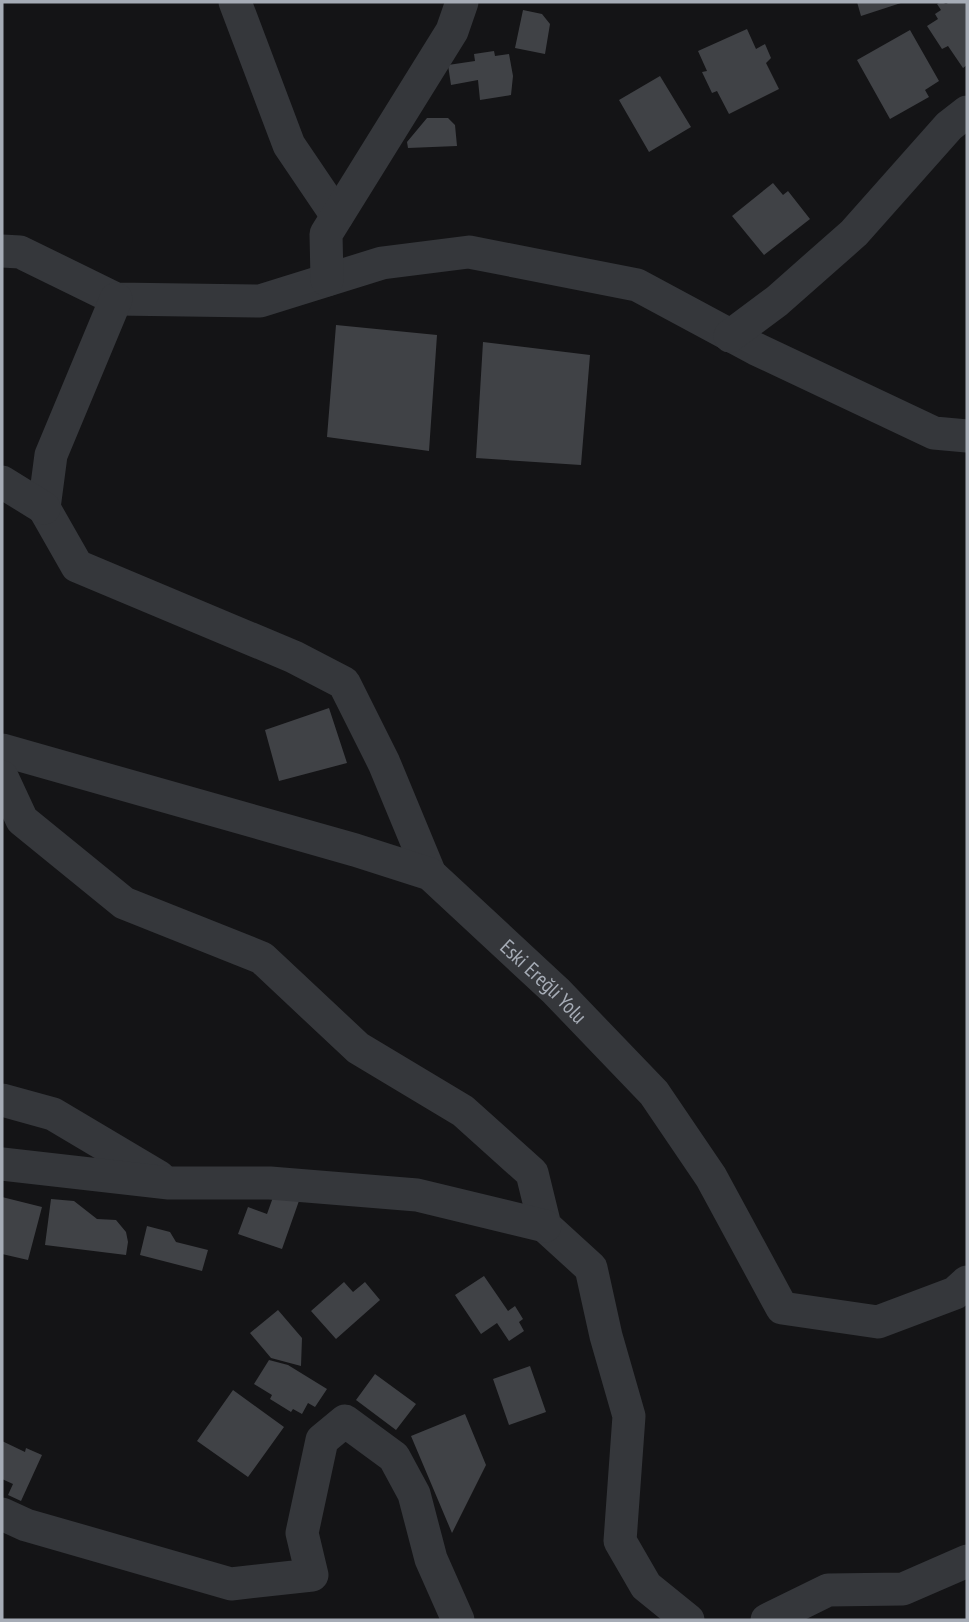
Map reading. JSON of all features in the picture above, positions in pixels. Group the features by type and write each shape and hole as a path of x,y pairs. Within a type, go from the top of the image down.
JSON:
{"street":[{"path":"235,2 289,145 337,216"},
{"path":"327,280 326,234 452,30 462,2"},
{"path":"730,336 777,301 854,233 950,126 967,112"},
{"path":"2,251 20,252 116,299 260,300 382,263 469,252 637,285 730,336 934,433 967,436"},
{"path":"44,508 51,455 116,299"},
{"path":"2,482 44,508 76,566 294,657 344,683 384,763 430,874"},
{"name":"Eski Ereğli Yolu","path":"2,750 355,850 430,874 556,991 654,1093 712,1177 782,1308 878,1322 954,1293 967,1282"},
{"path":"2,777 22,820 124,903 262,958 358,1048 463,1111 532,1173 545,1226"},
{"path":"2,1100 52,1114 169,1183"},
{"path":"2,1164 169,1183 270,1183 417,1195 545,1226 591,1268 606,1336 629,1416 620,1541 646,1586 688,1620"},
{"path":"2,1514 26,1525 231,1584 312,1575 302,1533 322,1440 345,1421 394,1457 414,1494 431,1559 458,1620"},
{"path":"767,1620 828,1590 903,1589 967,1562"}],"building":[{"path":"857,2 904,2 861,16"},
{"path":"967,2 967,65 963,68 948,46 942,49 927,26 938,19 935,14 941,10 937,4"},
{"path":"523,10 542,14 550,24 545,54 515,48"},
{"path":"747,29 756,49 765,44 771,58 766,63 779,89 729,114 717,91 712,93 702,72 707,71 698,51"},
{"path":"910,30 939,81 925,90 929,97 890,119 857,60"},
{"path":"494,51 495,56 509,54 513,76 511,95 480,100 478,80 451,85 448,65 475,61 474,54"},
{"path":"660,76 691,127 649,152 619,100"},
{"path":"427,118 448,118 455,125 457,146 408,148 407,142"},
{"path":"773,183 783,195 788,191 810,219 764,255 732,216"},
{"path":"336,325 437,335 429,451 327,437"},
{"path":"483,342 590,355 581,465 476,458"},
{"path":"329,708 347,763 279,781 265,730"},
{"path":"276,1189 300,1198 282,1249 238,1234 248,1207 267,1214"},
{"path":"2,1197 42,1207 28,1260 2,1254"},
{"path":"51,1199 74,1201 97,1219 116,1220 126,1232 126,1255 45,1245"},
{"path":"147,1226 170,1232 176,1242 208,1250 202,1271 140,1255"},
{"path":"484,1276 508,1311 515,1306 523,1319 519,1322 524,1331 509,1341 497,1323 481,1334 455,1295"},
{"path":"344,1282 353,1292 365,1282 380,1300 336,1339 311,1311"},
{"path":"278,1310 302,1338 301,1366 271,1358 250,1333"},
{"path":"269,1360 288,1365 327,1389 315,1407 308,1403 302,1414 293,1409 291,1412 270,1399 272,1395 254,1384"},
{"path":"530,1366 546,1412 509,1425 493,1379"},
{"path":"375,1374 416,1404 396,1430 356,1400"},
{"path":"233,1390 284,1427 248,1477 197,1441"},
{"path":"465,1414 486,1465 452,1533 411,1436"},
{"path":"2,1441 25,1452 26,1448 42,1455 21,1501 8,1495 13,1484 2,1479"}]}
